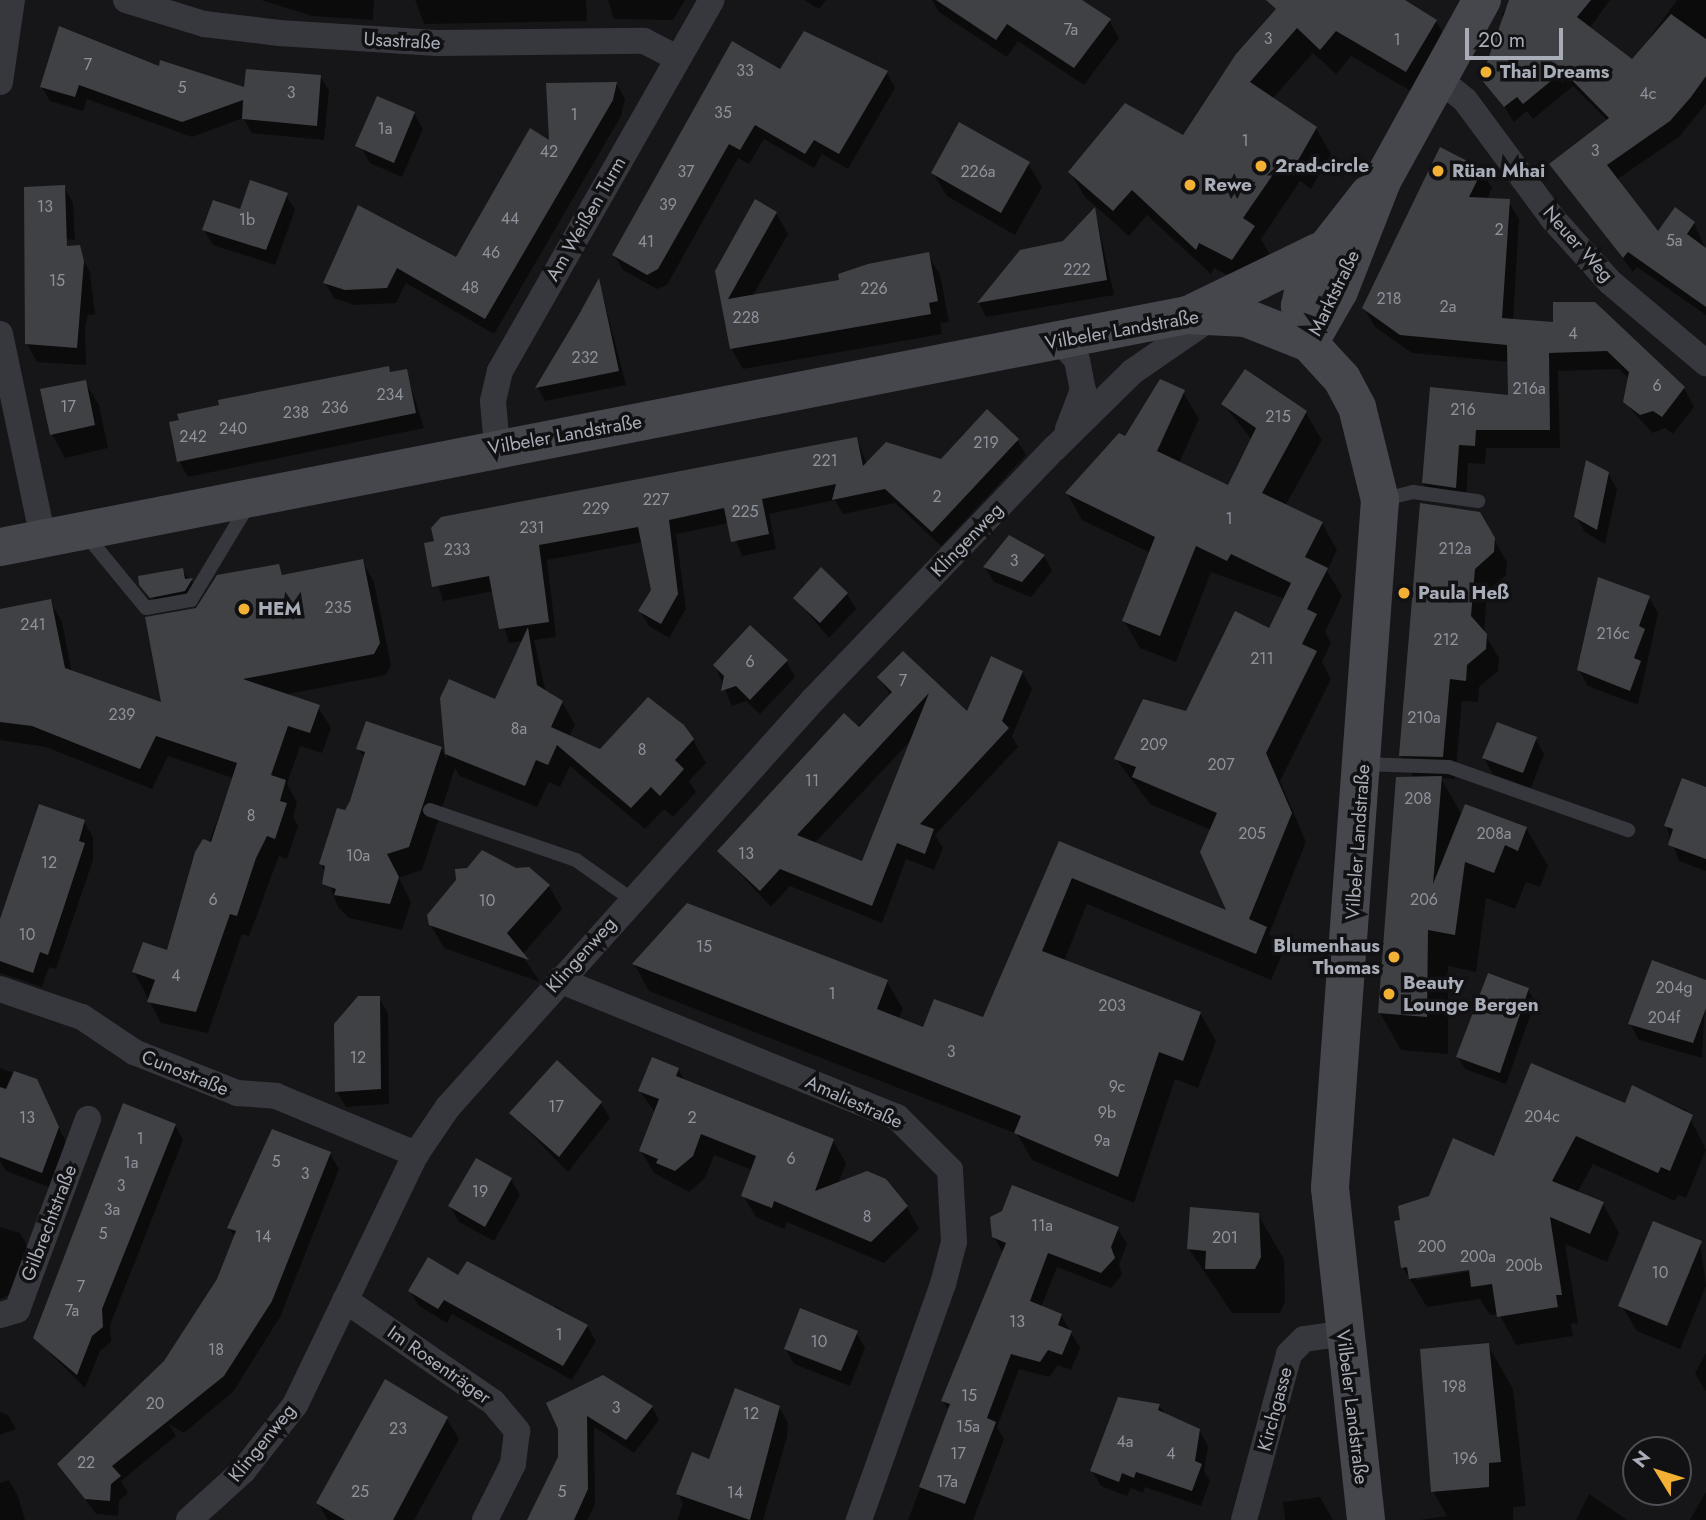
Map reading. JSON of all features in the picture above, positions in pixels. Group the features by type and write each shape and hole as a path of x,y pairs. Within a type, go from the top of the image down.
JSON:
{"main road":[{"name":"Marktstraße","path":"1309,343 1339,291 1383,179 1478,2"},
{"name":"Marktstraße","path":"1309,343 1300,306 1318,252 1383,179"},
{"path":"1203,315 1318,252"},
{"name":"Vilbeler Landstraße","path":"0,547 497,447 1203,315 1277,326 1309,343 1354,400 1380,500 1363,764 1330,1188 1341,1334 1366,1520"}],"street":[{"path":"0,82 12,0"},
{"name":"Usastraße","path":"126,0 204,24 279,33 437,43 644,41 678,58"},
{"name":"Am Weißen Turm","path":"497,447 493,401 500,371 712,0"},
{"name":"Neuer Weg","path":"1439,79 1465,100 1553,219 1610,282 1706,363"},
{"name":"Klingenweg","path":"189,1520 243,1471 295,1405 416,1154 559,980 631,899 1055,448 1132,372 1203,315"},
{"path":"0,334 43,538"},
{"name":"Klingenweg","path":"1055,448 1078,414 1083,390 1077,360 1060,340"},
{"name":"Amaliestraße","path":"559,980 898,1117 950,1170 954,1241 943,1284 859,1520"},
{"name":"Cunostraße","path":"0,989 82,1017 134,1052 198,1078 237,1093 276,1096 416,1154"},
{"name":"Gilbrechtstraße","path":"0,1315 17,1310 88,1119"},
{"name":"Im Rosenträger","path":"345,1300 494,1402 517,1431 513,1464 485,1520"},
{"name":"Kirchgasse","path":"1244,1520 1289,1354 1304,1339 1341,1334"}],"lane":[{"path":"1380,500 1413,492 1478,501"},
{"path":"83,531 146,608 191,600 254,496"},
{"path":"1363,764 1449,766 1628,830"},
{"path":"430,810 576,860 631,899"}],"building":[{"path":"936,0 1082,0 1111,19 1074,68 1007,24 996,40"},
{"path":"1266,0 1405,0 1437,20 1406,72 1336,31 1320,50 1297,28 1250,82 1317,127 1296,164 1285,157 1243,218 1255,226 1232,260 1199,243 1196,250 1132,190 1113,211 1068,172 1125,103 1183,135 1236,54 1276,9"},
{"path":"1509,0 1591,0 1577,17 1632,59 1671,14 1706,39 1706,76 1691,97 1670,121 1607,165 1658,231 1675,207 1695,222 1687,234 1706,248 1706,307 1628,252 1623,258 1549,164 1609,118 1563,71 1523,104 1517,97 1504,107 1481,79"},
{"path":"59,26 159,66 160,60 244,87 246,69 321,75 317,126 242,119 243,100 182,122 79,85 75,97 40,87"},
{"path":"804,31 888,71 839,154 814,140 805,154 755,125 740,150 729,144 658,269 647,275 612,255 732,41 780,69"},
{"path":"617,82 613,100 485,319 397,268 387,288 345,290 323,283 358,205 456,257 530,128 549,140 546,83"},
{"path":"377,96 415,112 394,163 355,146"},
{"path":"959,122 1030,162 1001,213 931,173"},
{"path":"1440,147 1483,169 1469,197 1510,199 1502,318 1553,322 1553,302 1595,302 1685,387 1662,417 1653,411 1640,415 1623,402 1629,372 1607,351 1549,353 1550,430 1476,430 1475,446 1459,445 1456,488 1422,483 1430,387 1508,395 1507,345 1400,335 1362,308"},
{"path":"250,180 288,193 266,250 202,230 213,200 240,209"},
{"path":"65,185 67,246 80,245 84,261 77,348 25,344 24,187"},
{"path":"755,199 777,212 728,299 839,280 838,274 868,264 929,252 938,301 929,303 931,314 730,349 715,271"},
{"path":"1095,207 1107,280 977,303 1020,250 1063,241"},
{"path":"599,278 619,371 535,388 577,318"},
{"path":"389,366 390,372 407,369 416,413 177,462 169,422 179,420 177,414 219,405 218,400"},
{"path":"1245,369 1307,411 1262,493 1323,522 1305,557 1328,568 1307,609 1317,614 1302,644 1317,651 1266,753 1292,813 1249,919 1267,927 1256,954 1072,878 1042,951 1201,1012 1183,1061 1159,1052 1118,1177 1014,1133 1021,1116 632,964 687,903 888,980 877,1009 923,1027 934,999 983,1017 1059,841 1226,910 1200,852 1217,813 1132,777 1136,767 1114,759 1143,699 1186,711 1235,611 1269,628 1291,583 1231,554 1227,561 1196,546 1160,636 1122,621 1155,537 1065,493 1119,433 1125,436 1160,379 1185,390 1157,451 1228,485 1256,428 1221,404"},
{"path":"86,380 95,425 50,435 40,389"},
{"path":"987,409 1019,439 932,532 885,489 832,500 836,484 762,499 769,534 731,542 724,508 669,520 678,594 661,624 638,611 651,590 638,527 539,545 549,622 499,629 489,576 432,587 424,543 434,541 431,528 441,517 857,437 863,466 886,442 941,459"},
{"path":"1586,460 1609,472 1597,530 1574,517"},
{"path":"1420,503 1480,512 1495,538 1494,552 1475,569 1471,616 1487,634 1486,649 1467,665 1466,681 1450,679 1443,757 1399,756"},
{"path":"1009,535 1045,555 1022,582 983,567"},
{"path":"363,559 380,643 374,654 243,679 320,705 310,733 288,726 271,775 286,780 280,801 287,803 275,839 267,836 256,858 237,916 230,914 196,1012 147,1002 155,980 132,972 143,942 167,950 195,852 203,839 211,842 237,763 156,736 140,769 32,726 0,722 0,609 51,599 65,668 161,702 145,617 196,608 217,575 279,564 282,575"},
{"path":"821,567 848,593 820,623 793,598"},
{"path":"183,568 185,579 193,578 185,591 150,598 139,585 138,576"},
{"path":"1598,577 1650,596 1639,626 1645,629 1634,658 1641,661 1630,691 1577,670"},
{"path":"750,625 788,660 750,700 736,686 721,691 724,676 713,665"},
{"path":"528,627 537,685 563,701 551,727 600,749 648,697 684,725 694,739 675,760 684,769 660,796 651,787 631,808 557,745 548,765 536,760 525,786 445,754 440,698 449,679 495,699"},
{"path":"903,651 967,711 991,656 1023,671 1002,721 1009,728 920,824 934,829 925,854 897,843 872,906 780,869 760,891 717,851 844,713 859,727 892,692 877,677","holes":["929,693 862,861 797,835"]},
{"path":"366,721 442,747 409,847 387,854 399,877 390,904 334,895 336,889 322,884 325,866 319,864 337,808 345,810 350,801 365,752 356,749"},
{"path":"1497,722 1537,737 1523,773 1482,758"},
{"path":"1442,776 1433,884 1465,804 1527,827 1518,851 1505,845 1494,873 1465,862 1455,935 1428,930 1427,1017 1378,1013 1396,777"},
{"path":"1682,778 1706,787 1706,859 1668,845 1673,829 1664,826"},
{"path":"39,804 85,820 79,841 85,843 48,955 40,952 33,973 0,961 0,919"},
{"path":"482,850 516,868 529,867 550,885 507,933 529,960 429,925 427,915 456,880 455,869 467,868"},
{"path":"1652,960 1706,980 1706,1008 1693,1043 1628,1024"},
{"path":"1488,973 1529,988 1500,1073 1456,1057"},
{"path":"358,996 380,996 381,1089 335,1092 334,1024"},
{"path":"652,1057 679,1068 676,1076 834,1139 815,1191 867,1171 886,1179 908,1206 871,1242 774,1201 772,1208 741,1196 756,1156 701,1134 693,1156 675,1171 656,1163 658,1159 639,1151 659,1099 638,1091"},
{"path":"557,1060 602,1102 559,1157 509,1113"},
{"path":"1531,1063 1625,1103 1632,1085 1693,1115 1670,1171 1661,1167 1658,1173 1576,1136 1552,1181 1604,1202 1590,1234 1550,1217 1562,1295 1556,1295 1558,1307 1497,1317 1492,1284 1471,1287 1469,1270 1409,1279 1407,1267 1401,1268 1394,1221 1400,1220 1398,1206 1429,1196 1453,1138 1494,1156"},
{"path":"14,1071 37,1079 59,1127 42,1173 0,1157 0,1087 6,1089"},
{"path":"123,1103 176,1124 102,1309 103,1327 92,1336 77,1375 33,1338"},
{"path":"272,1129 331,1152 272,1301 224,1376 112,1466 121,1476 111,1484 110,1501 85,1499 57,1464 164,1361 217,1279 236,1231 227,1228"},
{"path":"476,1158 512,1178 485,1227 448,1206"},
{"path":"1012,1185 1119,1227 1111,1247 1115,1258 1101,1273 1048,1253 1030,1301 1062,1314 1058,1325 1072,1331 1062,1355 1048,1350 1040,1362 1011,1354 987,1418 996,1422 965,1504 919,1487 950,1404 941,1401 1006,1243 992,1237 990,1217 1002,1211"},
{"path":"1190,1207 1259,1213 1261,1257 1255,1269 1205,1269 1206,1251 1187,1249"},
{"path":"1653,1221 1702,1241 1667,1326 1618,1306"},
{"path":"428,1257 458,1275 467,1261 588,1325 563,1366 444,1300 438,1309 408,1291"},
{"path":"800,1308 858,1331 841,1371 784,1349"},
{"path":"1489,1343 1501,1462 1489,1463 1489,1487 1431,1492 1420,1349"},
{"path":"603,1375 653,1406 626,1440 587,1416 588,1489 574,1520 527,1520 558,1457 558,1429 546,1403"},
{"path":"385,1379 448,1417 393,1520 345,1520 316,1503"},
{"path":"735,1388 780,1406 750,1520 676,1494 692,1452 709,1459"},
{"path":"1118,1397 1160,1404 1158,1410 1200,1429 1195,1461 1202,1464 1192,1491 1136,1472 1134,1478 1122,1473 1119,1482 1090,1471"}],"place":[{"name":"Thai Dreams","path":"1486,72"},
{"name":"2rad-circle","path":"1261,166"},
{"name":"Rüan Mhai","path":"1438,171"},
{"name":"Rewe","path":"1190,185"},
{"name":"Paula Heß","path":"1404,593"},
{"name":"HEM","path":"244,609"},
{"name":"Blumenhaus Thomas","path":"1394,957"},
{"name":"Beauty Lounge Bergen","path":"1389,994"}]}
